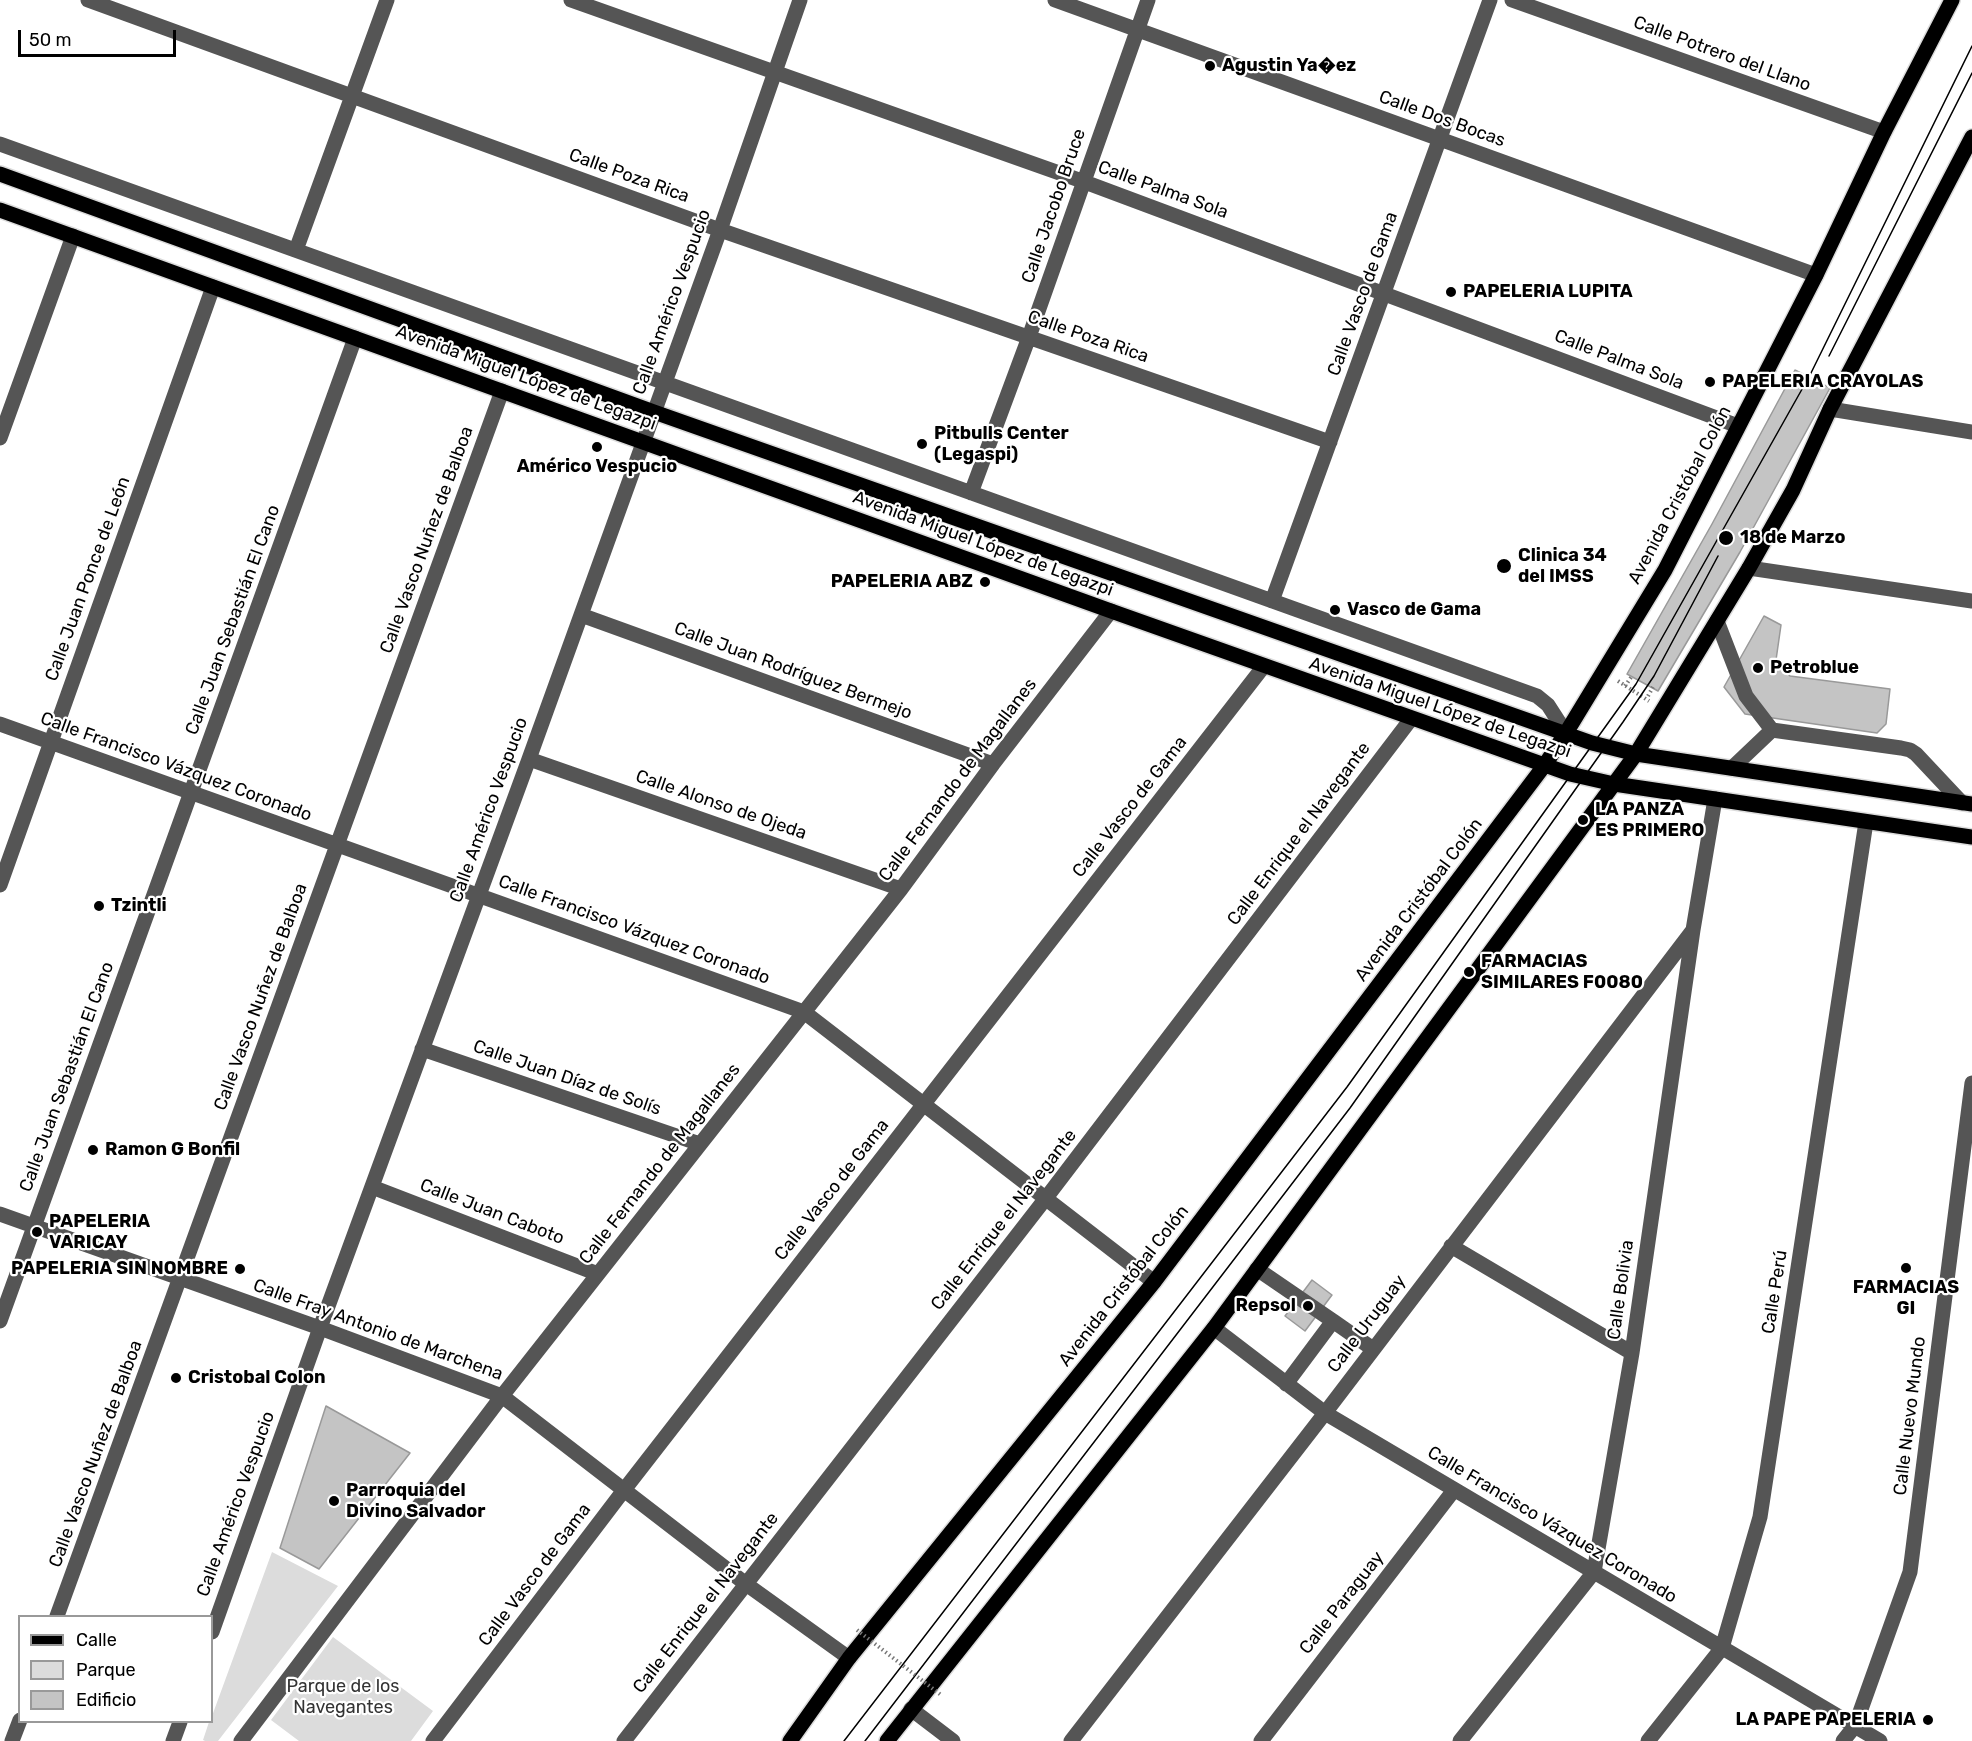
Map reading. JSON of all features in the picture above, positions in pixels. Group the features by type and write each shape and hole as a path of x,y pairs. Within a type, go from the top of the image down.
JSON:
{"main road":[{"name":"Avenida Cristóbal Colón","path":"790,1741 849,1658 1154,1282 1566,733 1665,570 1816,275 1884,132 1952,0"},
{"path":"887,1741 1214,1328 1636,754 1749,568 1793,490 1830,409 1972,137"},
{"name":"Avenida Miguel López de Legazpi","path":"0,174 654,412 1605,747 1636,754 1967,804"},
{"name":"Avenida Miguel López de Legazpi","path":"0,210 1544,765 1614,784 1972,837"}],"street":[{"name":"Calle Poza Rica","path":"88,0 720,230 1330,442"},
{"path":"296,250 387,0"},
{"name":"Calle Palma Sola","path":"571,0 1082,181 1738,426"},
{"name":"Calle Américo Vespucio","path":"213,1629 320,1328 720,230 800,0"},
{"name":"Calle Dos Bocas","path":"1055,0 1816,275"},
{"name":"Calle Jacobo Bruce","path":"971,493 1029,337 1082,181 1148,0"},
{"name":"Calle Vasco de Gama","path":"1272,601 1490,0"},
{"name":"Calle Potrero del Llano","path":"1512,0 1884,132"},
{"name":"Avenida Miguel López de Legazpi","path":"0,144 1537,696 1548,705 1566,733"},
{"path":"0,438 73,236"},
{"name":"Calle Juan Ponce de León","path":"0,885 213,287"},
{"name":"Calle Juan Sebastián El Cano","path":"0,1321 355,338"},
{"name":"Calle Vasco Nuñez de Balboa","path":"58,1615 502,391"},
{"path":"1830,409 1972,432"},
{"path":"1749,568 1972,601"},
{"name":"Calle Fernando de Magallanes","path":"241,1741 502,1396 901,889 993,764 1111,611"},
{"name":"Calle Juan Rodríguez Bermejo","path":"581,615 993,764"},
{"path":"1717,621 1746,696 1772,730 1910,750 1967,804"},
{"name":"Calle Vasco de Gama","path":"433,1741 624,1490 1264,666"},
{"name":"Calle Enrique el Navegante","path":"624,1741 1046,1198 1411,719"},
{"name":"Calle Francisco Vázquez Coronado","path":"0,724 804,1012 1154,1282"},
{"path":"1732,768 1772,730"},
{"name":"Calle Alonso de Ojeda","path":"529,759 901,889"},
{"name":"Calle Bolivia","path":"1460,1741 1594,1572 1632,1353 1693,930 1715,799"},
{"name":"Calle Perú","path":"1648,1741 1722,1648 1760,1517 1866,822"},
{"name":"Calle Uruguay","path":"1071,1741 1325,1413 1693,930"},
{"name":"Calle Juan Díaz de Solís","path":"422,1049 700,1144"},
{"name":"Calle Nuevo Mundo","path":"1843,1741 1855,1726 1910,1572 1972,1083"},
{"name":"Calle Juan Caboto","path":"372,1187 598,1274"},
{"name":"Calle Fray Antonio de Marchena","path":"0,1214 320,1328 502,1396 746,1584 849,1658"},
{"path":"1451,1246 1632,1353"},
{"path":"1257,1269 1373,1349"},
{"path":"1286,1384 1333,1321"},
{"name":"Calle Francisco Vázquez Coronado","path":"1214,1328 1325,1413 1880,1741"},
{"name":"Calle Paraguay","path":"1261,1741 1454,1490"},
{"path":"911,1708 953,1741"},
{"path":"12,1741 19,1723"},
{"path":"173,1741 180,1723"}],"path":[{"path":"1603,672 1663,709"},
{"path":"1626,686 1632,676"},
{"path":"857,1629 941,1695"}],"green space":[{"path":"272,1552 338,1586 218,1741 205,1741 203,1740 209,1723 213,1723 213,1713"},
{"name":"Parque de los Navegantes","path":"333,1637 433,1711 411,1741 299,1741 271,1720"}],"building":[{"name":"18 de Marzo","path":"1795,370 1830,388 1740,552 1658,691 1627,674 1712,524"},
{"name":"Petroblue","path":"1764,616 1781,625 1776,660 1790,676 1890,689 1886,724 1877,733 1745,714 1724,687"},
{"name":"Repsol","path":"1312,1280 1332,1295 1305,1331 1285,1316"},
{"name":"Parroquia del Divino Salvador","path":"326,1406 410,1453 319,1569 280,1548"}],"tram line":[{"path":"844,1741 1347,1087 1636,684 1810,375 1972,46"},
{"path":"1829,356 1972,73"},
{"path":"865,1741 1350,1108 1654,676 1718,556"}],"place":[{"name":"Agustin Ya�ez","path":"1210,66"},
{"name":"PAPELERIA LUPITA","path":"1451,292"},
{"name":"PAPELERIA CRAYOLAS","path":"1710,382"},
{"name":"Pitbulls Center (Legaspi)","path":"922,444"},
{"name":"Américo Vespucio","path":"597,447"},
{"name":"18 de Marzo","path":"1726,538"},
{"name":"Clinica 34 del IMSS","path":"1504,566"},
{"name":"PAPELERIA ABZ","path":"985,582"},
{"name":"Vasco de Gama","path":"1335,610"},
{"name":"Petroblue","path":"1758,668"},
{"name":"LA PANZA ES PRIMERO","path":"1583,820"},
{"name":"Tzintli","path":"99,906"},
{"name":"FARMACIAS SIMILARES F0080","path":"1469,972"},
{"name":"Ramon G Bonfil","path":"93,1150"},
{"name":"PAPELERIA VARICAY","path":"37,1232"},
{"name":"FARMACIAS GI","path":"1906,1268"},
{"name":"PAPELERIA SIN NOMBRE","path":"240,1269"},
{"name":"Repsol","path":"1308,1306"},
{"name":"Cristobal Colon","path":"176,1378"},
{"name":"Parroquia del Divino Salvador","path":"334,1501"},
{"name":"LA PAPE PAPELERIA","path":"1928,1720"}]}
